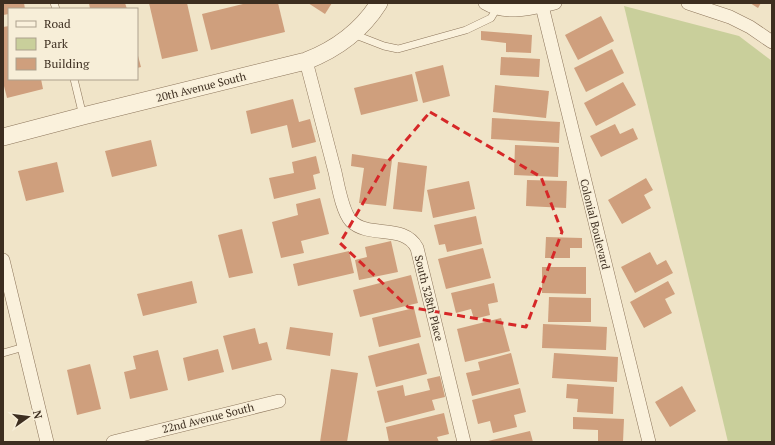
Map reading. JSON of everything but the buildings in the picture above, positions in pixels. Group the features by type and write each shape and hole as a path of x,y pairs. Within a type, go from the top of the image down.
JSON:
{"street":[{"name":"20th Avenue South","path":"3,137 306,62 330,50 353,34 369,17 379,3"},
{"path":"485,3 497,8 514,10 555,3"},
{"path":"688,3 730,17 750,27 772,42"},
{"name":"Colonial Boulevard","path":"542,6 649,442"},
{"name":"South 328th Place","path":"306,62 338,183 349,217 355,224 363,228 405,236 412,241 417,248 464,442"},
{"path":"3,260 47,442"},
{"name":"22nd Avenue South","path":"113,442 279,400"}],"lane":[{"path":"353,34 384,46 398,49 466,30 491,18 497,8"},
{"path":"74,80 83,116"},
{"path":"3,353 24,347"}],"highlighted area":[{"path":"430,112 541,177 562,232 526,327 408,307 340,243 385,165"}],"green space":[{"path":"624,6 739,36 772,61 772,442 728,442"}]}
